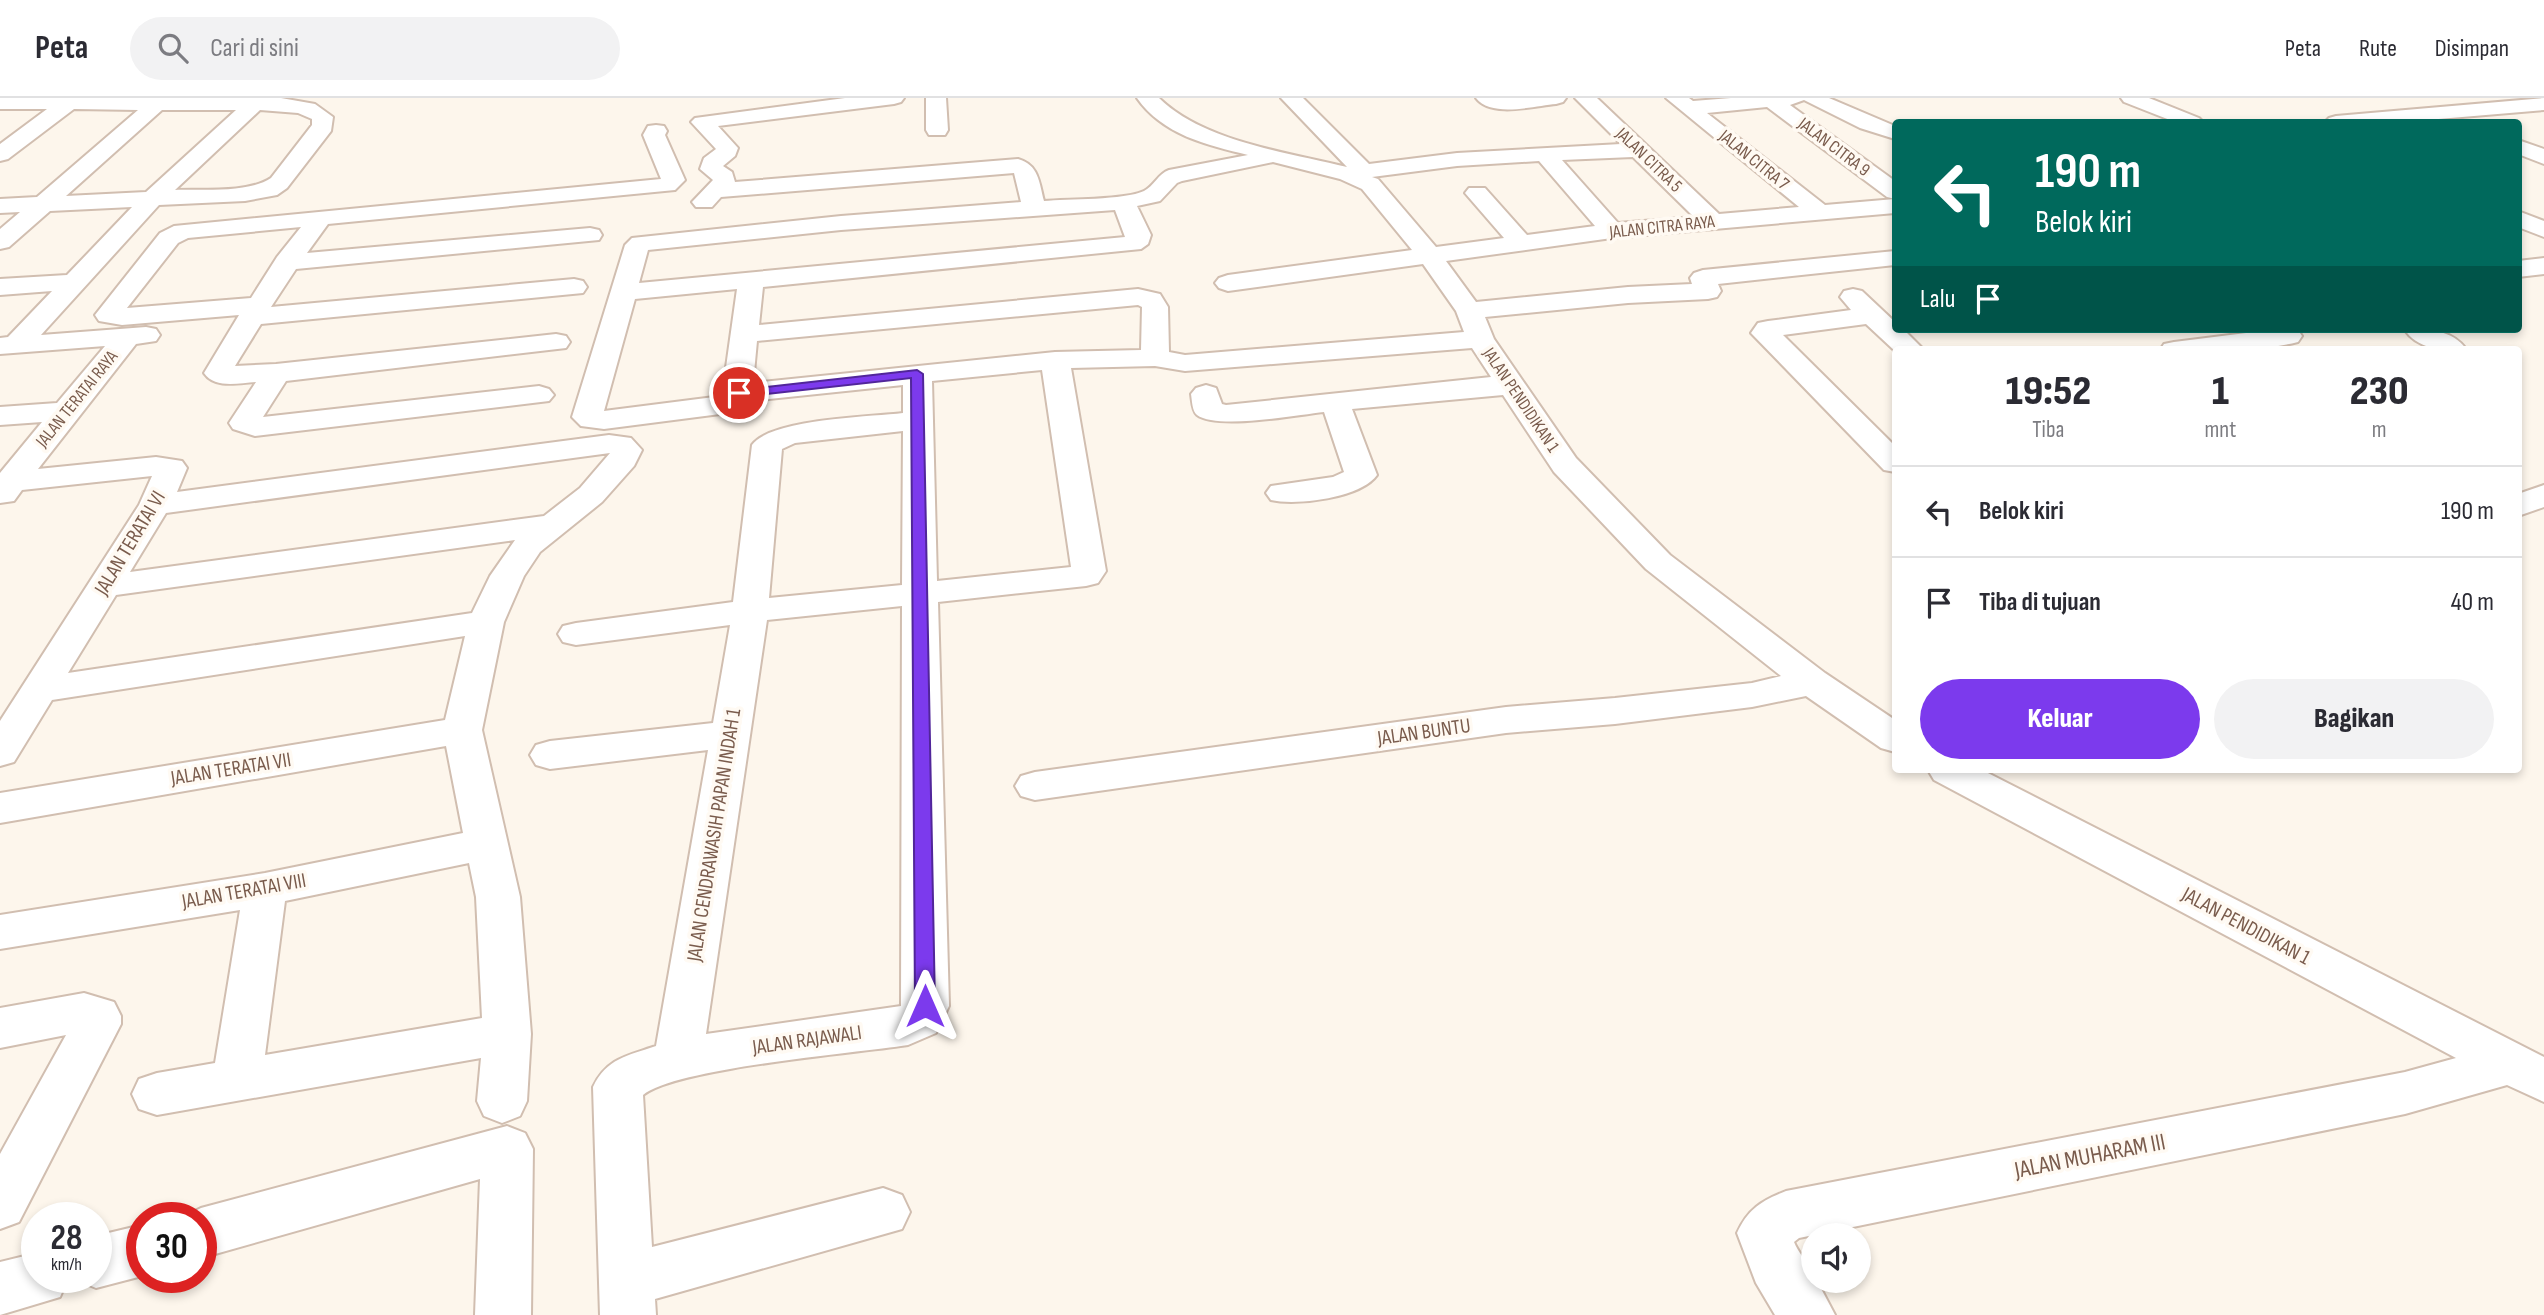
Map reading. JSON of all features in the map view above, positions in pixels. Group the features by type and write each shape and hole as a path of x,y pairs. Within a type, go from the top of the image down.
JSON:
{"street":[{"path":"289,105 325,98"},
{"path":"704,235 699,225 705,200 724,181 724,177 713,173 712,163 727,151 727,148 702,122 894,98"},
{"path":"936,98 937,130"},
{"name":"JALAN PENDIDIKAN 1","path":"1147,98 1167,118 1186,130 1276,157 1356,172 1370,184 1430,256 1469,311 1480,339 1564,465 1658,562 1812,682 1892,737"},
{"path":"1291,98 1356,172 1640,150"},
{"path":"1486,98 1496,103 1556,98"},
{"name":"JALAN CITRA 5","path":"1585,98 1713,222"},
{"path":"1683,103 1796,98"},
{"path":"1813,98 1867,124 1892,132"},
{"path":"2131,98 2184,119"},
{"path":"0,153 74,100"},
{"path":"0,103 74,100 289,105 315,110 323,117 323,125 274,186 245,194 0,206"},
{"name":"JALAN CITRA 9","path":"1772,101 1892,190"},
{"path":"0,242 159,102"},
{"name":"JALAN CITRA 7","path":"1683,103 1819,212"},
{"path":"8,346 75,282 154,197 255,104"},
{"path":"2373,119 2544,104"},
{"path":"2447,113 2461,119"},
{"path":"565,314 107,315 169,237 176,234 195,228 660,187 674,182 654,135 656,131"},
{"path":"2522,149 2539,164"},
{"path":"1546,156 1612,231"},
{"path":"751,281 739,393 736,400 728,404 604,420 587,417 637,246 641,243 842,223 1123,202 1152,196 1169,178 1177,175 1276,157"},
{"path":"713,191 1018,166 1025,170 1034,207"},
{"path":"532,425 604,192"},
{"path":"1476,193 1521,243"},
{"path":"624,292 1132,244 1139,239 1139,235 1123,202"},
{"name":"JALAN CITRA RAYA","path":"1228,283 1612,231 1892,206"},
{"path":"1771,217 1906,346"},
{"path":"319,219 286,262 218,373 228,377 276,373 565,314"},
{"path":"2522,220 2544,230"},
{"path":"842,223 844,272"},
{"path":"286,262 590,235"},
{"path":"1469,311 1628,295 1708,291 1703,278 1892,258"},
{"path":"0,288 75,282"},
{"path":"746,334 1138,297 1151,300 1155,307 1155,358"},
{"path":"1872,315 1768,329 1765,333 1892,460"},
{"path":"128,336 252,316"},
{"path":"2425,333 2446,346"},
{"name":"JALAN TERATAI RAYA","path":"8,346 128,336"},
{"name":"JALAN TERATAI RAYA","path":"4,487 128,336"},
{"path":"2218,346 2292,338"},
{"path":"739,393 917,394 1056,367 1155,358 1185,363 1480,339"},
{"path":"576,634 750,611 1086,576 1089,571 1056,367"},
{"path":"276,373 244,423 255,427 532,425 627,450 623,459 591,495 528,545 507,576 485,622 461,730 498,897 507,1034 502,1101"},
{"path":"1206,394 1208,409 1225,414 1488,386 1510,386"},
{"name":"JALAN RAJAWALI","path":"678,1059 902,1026 919,1019 925,1006 917,394"},
{"name":"JALAN CENDRAWASIH PAPAN INDAH 1","path":"678,1059 750,611 767,445 782,436 917,394"},
{"path":"1282,493 1343,485 1356,481 1361,475 1335,402"},
{"path":"0,416 66,411"},
{"path":"155,505 532,425"},
{"name":"JALAN TERATAI VI","path":"0,752 155,505 171,468 166,466 4,487"},
{"path":"104,586 550,526"},
{"path":"37,690 485,622"},
{"name":"JALAN BUNTU","path":"1035,786 1506,720 1615,712 1752,695 1812,682"},
{"name":"JALAN TERATAI VII","path":"0,808 461,730"},
{"path":"550,755 730,734"},
{"name":"JALAN PENDIDIKAN 1","path":"1965,773 2527,1073"},
{"name":"JALAN TERATAI VIII","path":"0,932 265,889 486,844"},
{"path":"237,1080 265,889"},
{"path":"0,1028 85,1012 97,1016 97,1024 1,1201"},
{"path":"157,1094 507,1034"},
{"path":"678,1059 631,1074 621,1080 618,1087 627,1297 883,1212"},
{"name":"JALAN MUHARAM III","path":"1807,1315 1775,1265 1764,1233 1786,1216 2405,1093 2527,1073"},
{"path":"217,1229 507,1149 503,1315"},
{"path":"0,1289 21,1283"}],"route":[{"path":"739,393 917,374 925,1006"}]}
